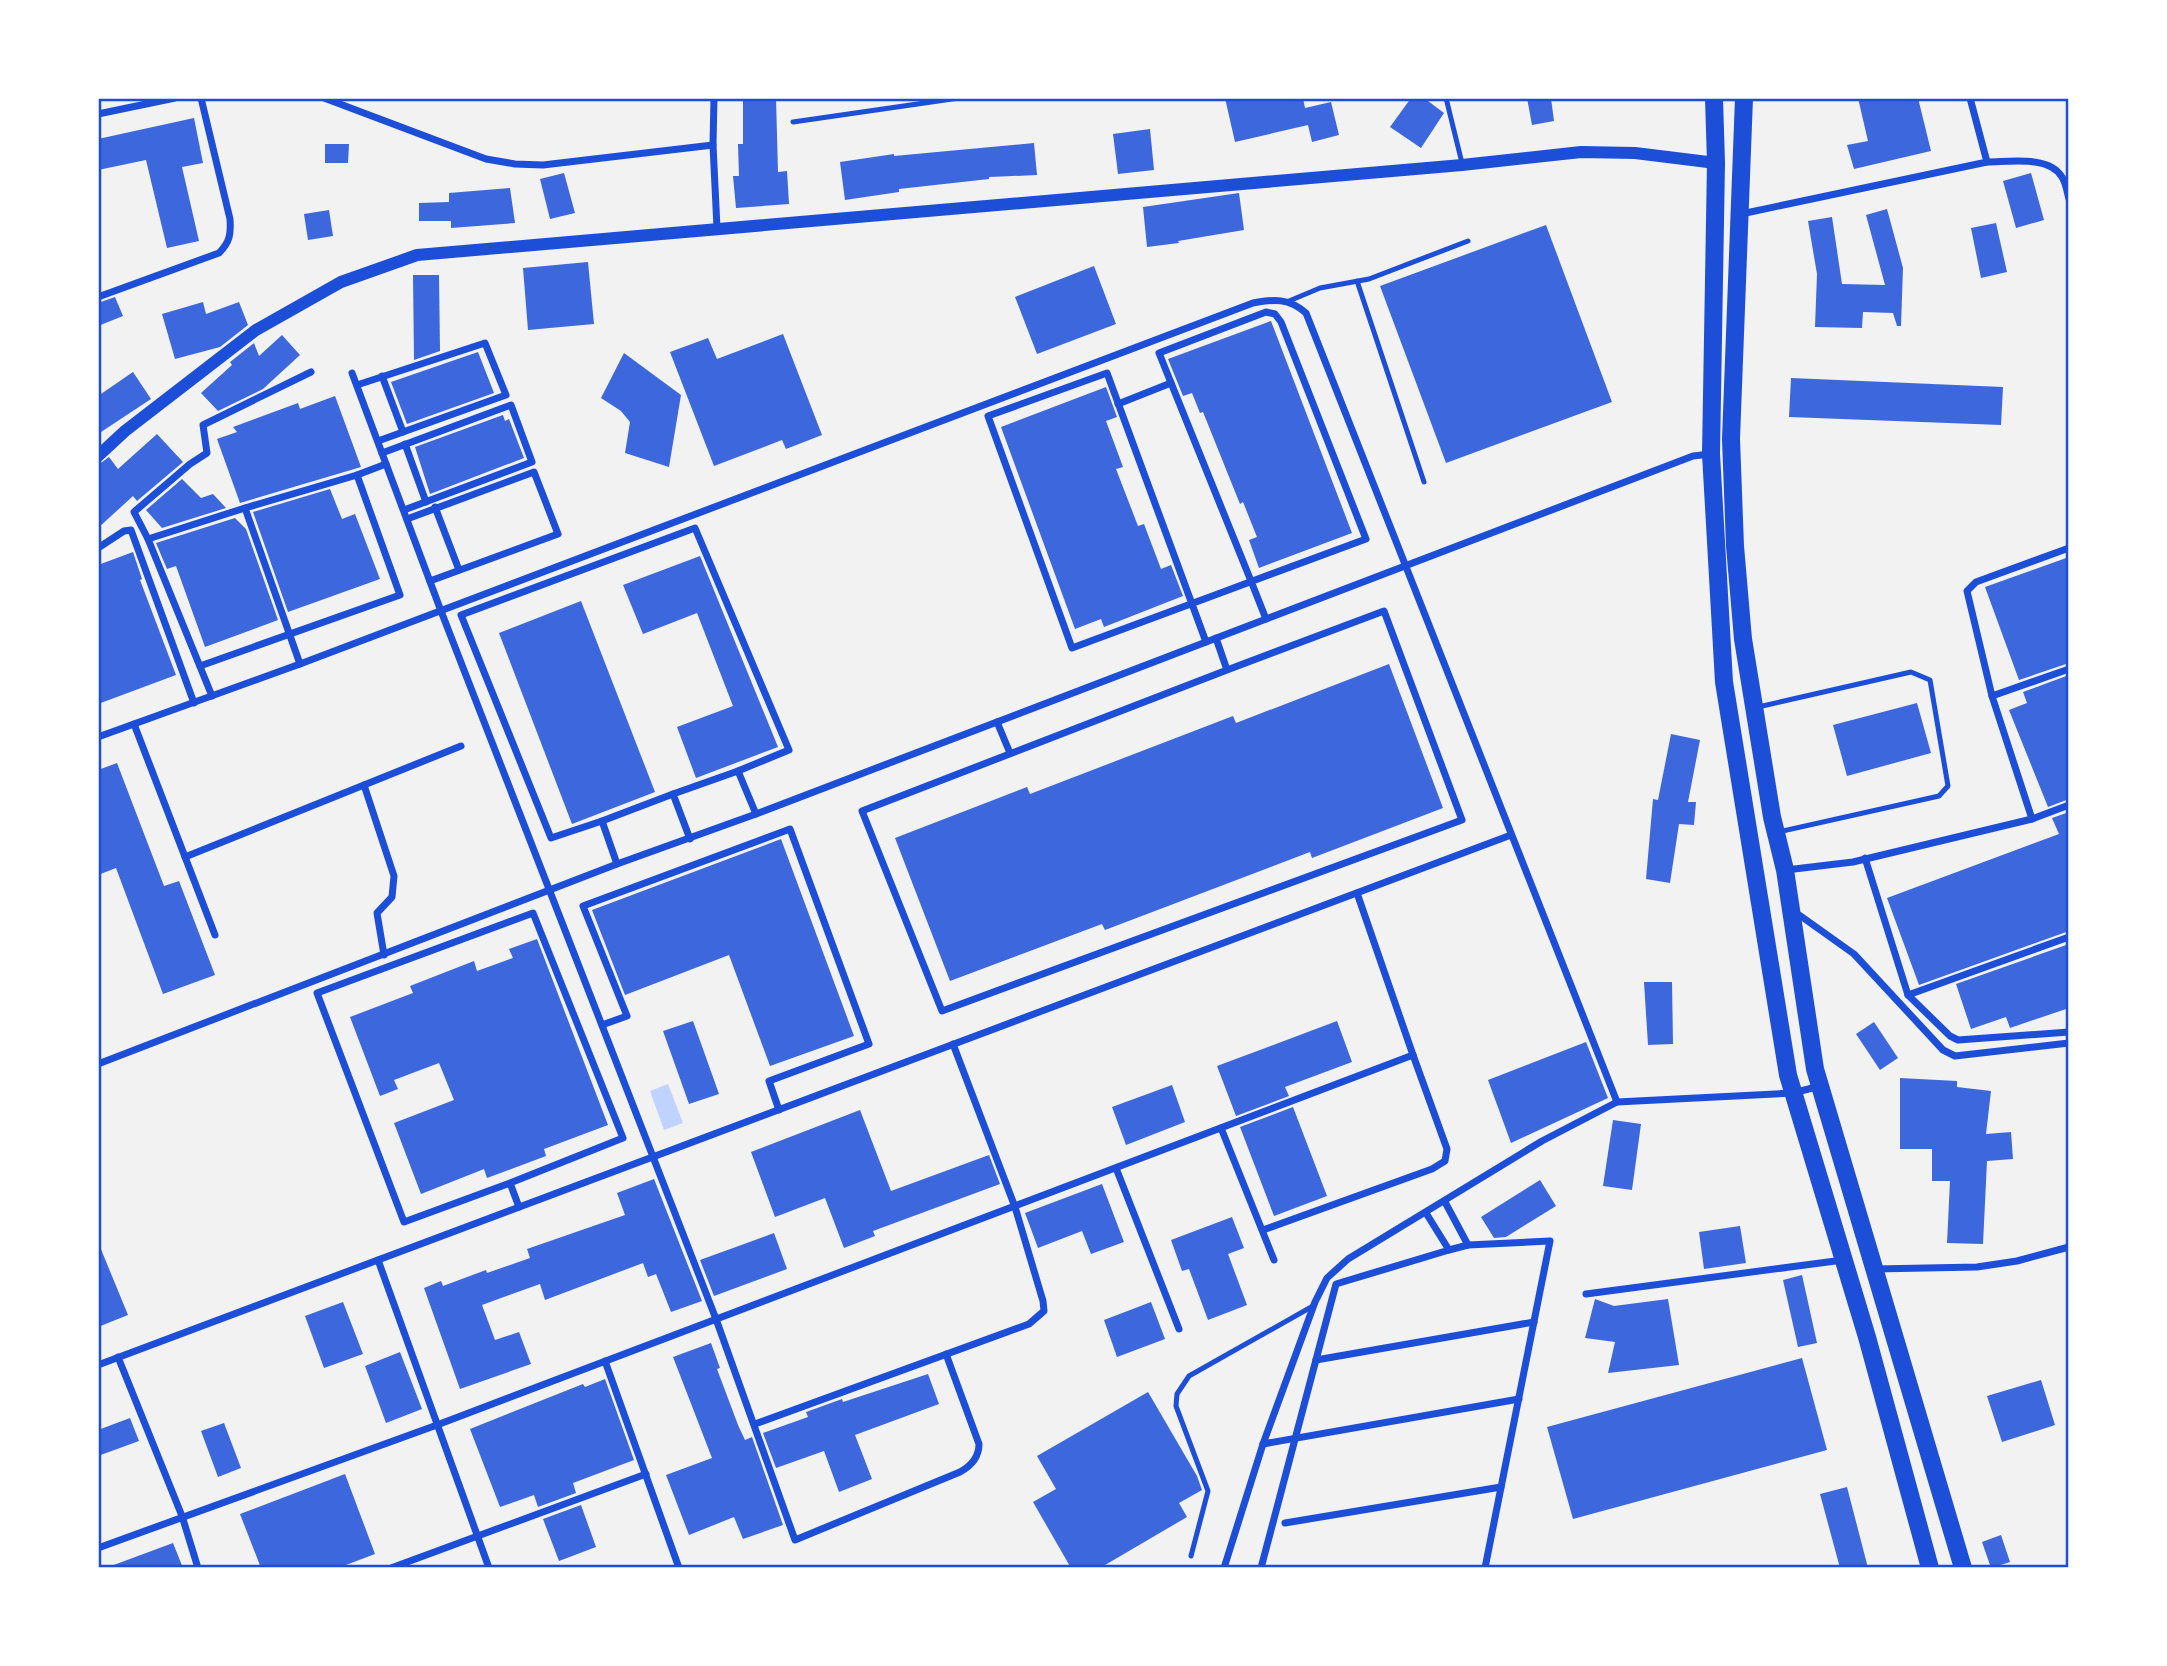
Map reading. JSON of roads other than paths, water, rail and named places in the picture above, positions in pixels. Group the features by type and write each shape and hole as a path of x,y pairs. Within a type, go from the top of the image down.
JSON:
{"main road":[{"path":"1714,98 1716,163 1711,454 1726,694 1788,1075 1867,1337 1930,1568"},
{"path":"1744,98 1731,439 1735,546 1743,639 1776,833 1785,870 1815,1069 1963,1568"},
{"path":"1722,643 1743,639"}],"street":[{"path":"98,114 175,98"},
{"path":"98,297 219,253 226,245 231,233 230,219 201,98"},
{"path":"324,98 486,159 515,164 543,165 713,145"},
{"path":"714,98 717,228"},
{"path":"1970,98 1987,162"},
{"path":"98,456 125,431 256,330 341,282 417,255 1462,165 1581,152 1635,153 1716,163"},
{"path":"1739,215 1987,162 2045,163 2063,178 2069,199"},
{"path":"98,736 300,664 1253,303 1289,301 1306,313 1617,1102"},
{"path":"1206,642 1192,604 1118,404 1107,373 988,416 1072,648 1192,604 1251,581 1366,538 1281,322 1275,314 1266,312 1159,353 1251,581 1266,619"},
{"path":"357,385 485,343 506,394 378,441"},
{"path":"212,696 148,539 134,512 190,464 207,453 203,425 311,372"},
{"path":"352,373 441,611 716,1319 795,1540 960,1472 975,1460 979,1444 946,1354"},
{"path":"382,376 403,432"},
{"path":"1118,404 1171,383"},
{"path":"382,453 511,405 532,462 426,502 405,514"},
{"path":"405,444 426,502"},
{"path":"98,1065 617,864 756,814 1693,456 1711,454"},
{"path":"148,539 386,464"},
{"path":"405,514 435,507 534,472 558,534 430,581"},
{"path":"200,666 400,595 357,475"},
{"path":"435,507 458,570"},
{"path":"245,509 300,664"},
{"path":"695,528 789,750 673,794 551,838 461,615 695,528"},
{"path":"98,548 124,531 131,530 194,703"},
{"path":"2032,819 1992,696 1967,591 1976,582 2069,548"},
{"path":"1384,611 1462,820 942,1011 862,811 1227,670 1384,611"},
{"path":"1216,638 1227,670"},
{"path":"1992,696 2069,670"},
{"path":"997,722 1010,753"},
{"path":"134,724 215,935"},
{"path":"185,857 461,746"},
{"path":"738,771 756,814"},
{"path":"364,785 394,876 392,897 377,913 384,955"},
{"path":"673,794 690,839"},
{"path":"1785,870 1853,862 2032,819 2069,805"},
{"path":"601,821 617,864"},
{"path":"602,1025 627,1016 583,906 790,829 869,1044 769,1081 779,1110"},
{"path":"98,1364 1511,835"},
{"path":"1865,858 1908,995 1950,1036 1958,1040 2069,1032"},
{"path":"1263,1230 1432,1169 1446,1161 1447,1149 1357,893"},
{"path":"1791,910 1854,954 1943,1051 1955,1056 2069,1043"},
{"path":"533,913 623,1138 510,1183 404,1222 317,993 533,913"},
{"path":"1908,995 2069,937"},
{"path":"755,1423 1028,1324 1044,1311 1015,1207 953,1044"},
{"path":"98,1548 437,1425 1413,1055"},
{"path":"1224,1568 1313,1306 1327,1278 1348,1259 1542,1141 1617,1102 1793,1093 1820,1086"},
{"path":"1221,1128 1275,1259"},
{"path":"1116,1168 1179,1329"},
{"path":"510,1183 519,1207"},
{"path":"1444,1202 1468,1245"},
{"path":"1426,1213 1448,1250"},
{"path":"1261,1568 1336,1284 1468,1245 1550,1241 1485,1568"},
{"path":"1874,1269 1977,1267 2017,1262 2069,1247"},
{"path":"378,1260 489,1568"},
{"path":"1586,1294 1844,1260"},
{"path":"1316,1360 1534,1322"},
{"path":"118,1357 182,1516 198,1568"},
{"path":"605,1361 679,1568"},
{"path":"1264,1444 1519,1399"},
{"path":"391,1568 646,1474"},
{"path":"1285,1523 1501,1487"}],"lane":[{"path":"793,122 959,98"},
{"path":"1446,98 1462,165"},
{"path":"1289,301 1320,288 1357,281 1468,241"},
{"path":"1357,281 1424,482"},
{"path":"1755,708 1911,673 1930,680 1948,786 1939,796 1776,833"},
{"path":"1191,1556 1208,1491 1176,1406 1177,1394 1189,1376 1313,1306"}],"water":[{"path":"668,1084 683,1123 664,1130 650,1091"}]}
